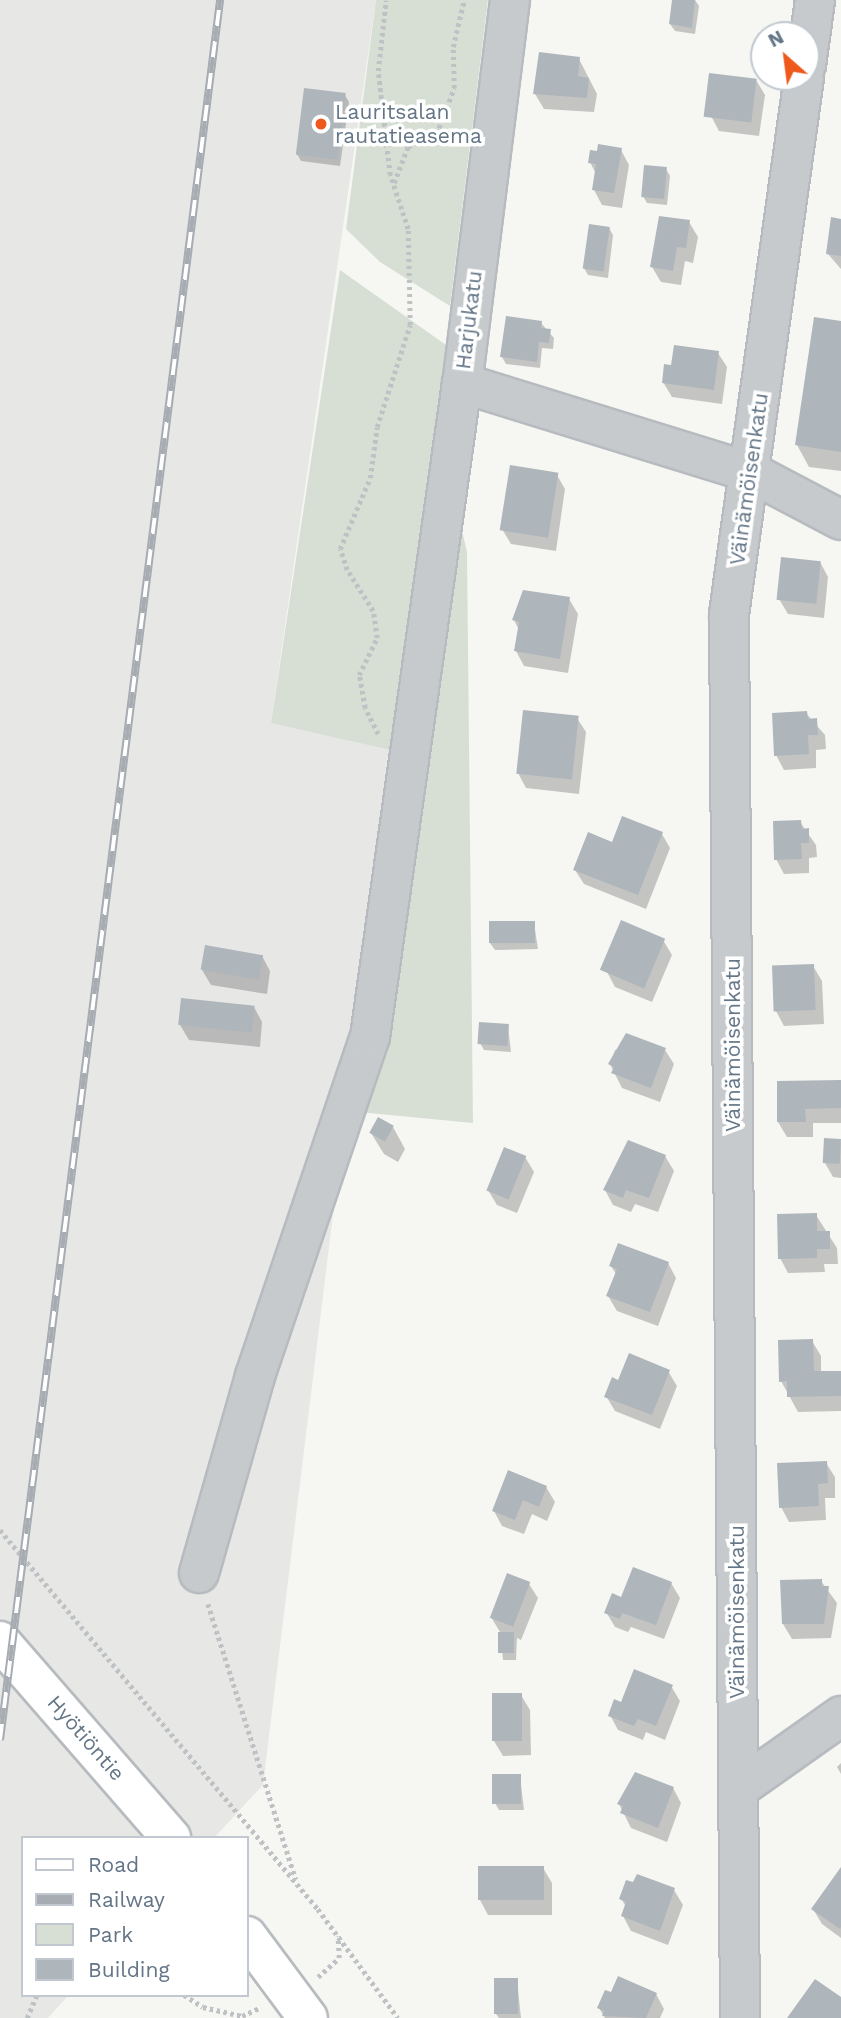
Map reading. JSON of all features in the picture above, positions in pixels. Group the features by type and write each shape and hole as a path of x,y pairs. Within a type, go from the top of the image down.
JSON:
{"main road":[{"name":"Hyötiöntie","path":"0,1640 169,1836"},
{"path":"248,1937 308,2018"}],"street":[{"name":"Harjukatu","path":"510,0 462,383 750,472 841,520"},
{"path":"812,21 815,0"},
{"name":"Väinämöisenkatu","path":"740,2018 729,614 802,91"},
{"path":"199,1573 255,1376 370,1037 412,767 462,383"},
{"path":"739,1788 841,1716"}],"path":[{"path":"386,0 378,71 394,183 408,229 410,325 377,427 370,478 340,549 347,570 373,611 377,638 359,675 365,708 375,731 412,767"},
{"path":"394,183 408,147 439,128 454,88 453,47 464,0"},
{"path":"0,1530 297,1884 398,2018"},
{"path":"199,1573 297,1884"},
{"path":"27,2018 36,1997"}],"shaded area":[{"path":"0,0 376,0 271,722 390,750 263,1785 216,1836 21,1836 21,1997 67,1997 48,2018 0,2018"}],"green space":[{"path":"376,0 488,0 450,306 380,262 346,229"},
{"path":"340,270 446,345 436,418 467,552 473,1123 348,1111 390,750 271,723"}],"building":[{"path":"672,0 695,0 692,28 669,24"},
{"path":"539,52 580,57 578,76 589,78 587,98 533,94"},
{"path":"709,73 750,78 750,91 755,91 751,123 704,117"},
{"name":"Lauritsalan rautatieasema","path":"304,88 346,93 338,160 296,155"},
{"path":"598,144 622,148 614,193 592,190 596,164 588,163 590,150 597,151"},
{"path":"644,165 667,167 664,199 641,197"},
{"path":"659,216 690,220 686,248 677,247 673,271 650,267"},
{"path":"831,217 841,219 841,256 826,254"},
{"path":"589,224 610,227 604,271 583,269"},
{"path":"506,316 542,321 541,328 551,329 549,343 539,342 537,362 500,357"},
{"path":"814,317 841,321 841,452 795,445"},
{"path":"674,345 719,351 714,390 662,383 664,364 671,365"},
{"path":"510,465 558,473 548,538 500,530"},
{"path":"781,557 821,561 816,604 777,600"},
{"path":"523,590 570,597 560,659 514,651 519,622 512,620"},
{"path":"523,710 579,716 572,780 516,774"},
{"path":"807,711 808,719 817,718 818,735 808,735 809,754 774,756 772,713"},
{"path":"622,816 663,832 638,895 573,870 588,832 612,842"},
{"path":"801,820 802,829 809,828 809,843 801,843 802,859 774,860 773,821"},
{"path":"621,920 665,939 644,988 600,970"},
{"path":"489,921 535,921 535,943 489,943"},
{"path":"205,945 263,955 259,980 201,970"},
{"path":"814,964 816,1010 774,1011 772,965"},
{"path":"181,998 255,1006 252,1033 178,1025"},
{"path":"479,1022 509,1024 507,1046 477,1044"},
{"path":"626,1033 666,1048 651,1088 611,1073 614,1067 608,1064"},
{"path":"841,1080 841,1108 805,1109 806,1122 777,1122 777,1081"},
{"path":"378,1117 394,1126 385,1141 369,1133"},
{"path":"824,1138 841,1139 840,1164 823,1163"},
{"path":"628,1140 666,1155 649,1198 626,1190 623,1198 603,1190"},
{"path":"504,1147 526,1156 509,1200 486,1191"},
{"path":"817,1213 817,1231 830,1231 830,1249 817,1249 817,1258 778,1259 777,1214"},
{"path":"618,1243 669,1262 650,1312 606,1296 617,1269 609,1266"},
{"path":"813,1339 814,1371 841,1371 841,1396 787,1397 787,1381 779,1382 778,1340"},
{"path":"629,1353 670,1370 652,1415 604,1397 612,1377 618,1380"},
{"path":"827,1461 828,1483 818,1484 819,1506 779,1508 777,1463"},
{"path":"508,1470 547,1486 539,1507 523,1500 515,1520 492,1511"},
{"path":"633,1567 672,1582 656,1625 622,1613 620,1619 604,1613 612,1593 621,1597"},
{"path":"507,1573 530,1582 513,1627 490,1618"},
{"path":"822,1579 822,1586 829,1586 824,1624 782,1624 780,1580"},
{"path":"498,1632 514,1632 514,1653 498,1653"},
{"path":"634,1669 673,1685 656,1726 638,1719 634,1726 608,1716 614,1699 621,1702"},
{"path":"492,1693 522,1693 522,1741 492,1741"},
{"path":"635,1772 674,1787 658,1828 620,1813 623,1806 617,1804"},
{"path":"492,1774 521,1774 521,1804 492,1804"},
{"path":"478,1866 544,1866 544,1900 478,1900"},
{"path":"841,1867 841,1927 840,1929 811,1909"},
{"path":"637,1874 675,1888 660,1931 621,1916 626,1902 619,1899 626,1880 633,1882"},
{"path":"618,1976 657,1993 646,2018 602,2016 604,2011 597,2008 605,1990 611,1992"},
{"path":"494,1978 518,1978 518,2014 494,2014"},
{"path":"815,1979 841,1997 841,2018 787,2018"}],"railway":[{"path":"0,1740 220,0"}],"place":[{"name":"Lauritsalan rautatieasema","path":"321,124"}]}
